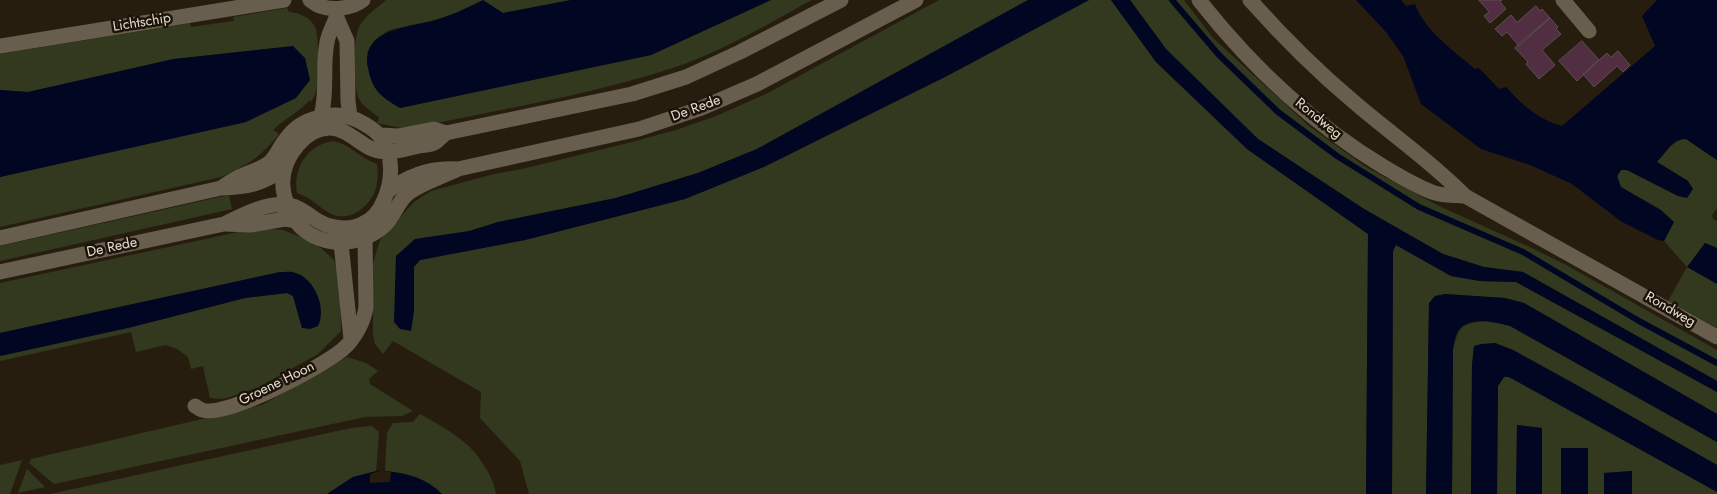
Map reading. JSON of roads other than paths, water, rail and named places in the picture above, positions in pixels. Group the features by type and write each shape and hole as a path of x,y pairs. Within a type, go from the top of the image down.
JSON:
{"main road":[{"name":"Lichtschip","path":"0,46 284,0"},
{"path":"310,0 337,14 347,41 350,117"},
{"path":"320,123 324,99 327,41 337,14 363,0"},
{"path":"221,188 240,176 258,169 271,161 294,129 306,122 320,123 342,131 377,151 388,153 434,143 446,133 632,94 686,77 740,52 841,0"},
{"name":"De Rede","path":"364,231 386,224 402,199 410,192 458,169 639,129 699,109 757,84 916,0"},
{"name":"Rondweg","path":"1199,0 1230,37 1262,70 1313,118 1341,139 1401,177 1436,194 1465,196"},
{"name":"Rondweg","path":"1250,0 1323,75 1443,174 1465,196 1717,337"},
{"path":"1563,0 1589,30"},
{"path":"335,114 350,117 367,125 380,136 388,153 391,179 388,192 364,231 341,243 319,239 295,221 287,205 283,179 285,169 296,148 320,123 335,114"},
{"path":"380,136 398,136 434,129 446,133"},
{"name":"De Rede","path":"388,192 399,183 423,173 441,168 458,169"},
{"path":"0,238 221,188 244,188 285,169"},
{"path":"287,205 297,207 327,225 364,231"},
{"name":"De Rede","path":"0,272 224,224 251,211 287,205"},
{"name":"De Rede","path":"224,224 250,225 285,219 295,221"},
{"name":"Groene Hoon","path":"195,406 203,410 214,410 242,403 260,396 343,349 351,340 365,316 364,231"},
{"path":"341,243 351,340"}],"water":[{"path":"483,0 503,13 571,0 771,0 651,55 400,108 378,92 370,76 368,55 371,45 378,38 388,32 446,17"},
{"path":"1028,0 1089,0 947,76 764,167 685,199 525,240 420,260 414,267 414,310 411,331 400,329 394,322 396,256 415,239 469,231 498,222 616,198 698,173 757,149"},
{"path":"1111,0 1130,0 1166,49 1258,139 1364,209 1443,254 1484,267 1523,272 1717,381 1717,392 1516,282 1480,281 1451,276 1396,245 1393,251 1392,494 1366,494 1368,234 1247,149 1156,62"},
{"path":"1356,0 1401,0 1406,6 1415,4 1425,23 1440,40 1475,69 1479,68 1499,89 1506,87 1531,111 1546,120 1562,126 1655,46 1642,16 1657,0 1717,0 1717,160 1686,139 1673,144 1657,162 1688,181 1693,189 1687,198 1678,196 1627,170 1621,170 1617,176 1621,187 1661,210 1674,222 1664,241 1658,240 1622,222 1572,184 1530,165 1481,149 1421,104 1403,56 1386,32"},
{"path":"293,46 305,58 310,80 296,98 246,122 0,177 0,90 28,92 173,59"},
{"path":"1705,243 1717,248 1717,284 1687,267"},
{"path":"280,272 296,273 303,276 314,288 318,295 321,311 318,326 310,329 302,328 293,296 287,293 245,298 132,327 0,356 0,333"},
{"path":"1445,294 1505,298 1524,303 1717,414 1717,442 1510,326 1481,321 1474,322 1461,327 1456,335 1453,349 1452,494 1426,494 1429,303 1435,296"},
{"path":"1495,343 1513,350 1575,384 1717,465 1717,492 1509,377 1504,377 1498,386 1497,494 1471,494 1472,365 1474,346"},
{"path":"1517,425 1542,428 1542,494 1516,494"},
{"path":"1561,448 1588,448 1588,494 1561,494"},
{"path":"384,469 385,471 401,473 423,480 442,494 327,494 353,477"},
{"path":"1632,471 1632,494 1604,494 1604,473"}],"waterway":[{"path":"1172,0 1219,55 1278,112 1337,156 1419,207 1523,252 1639,321 1717,363"}]}
